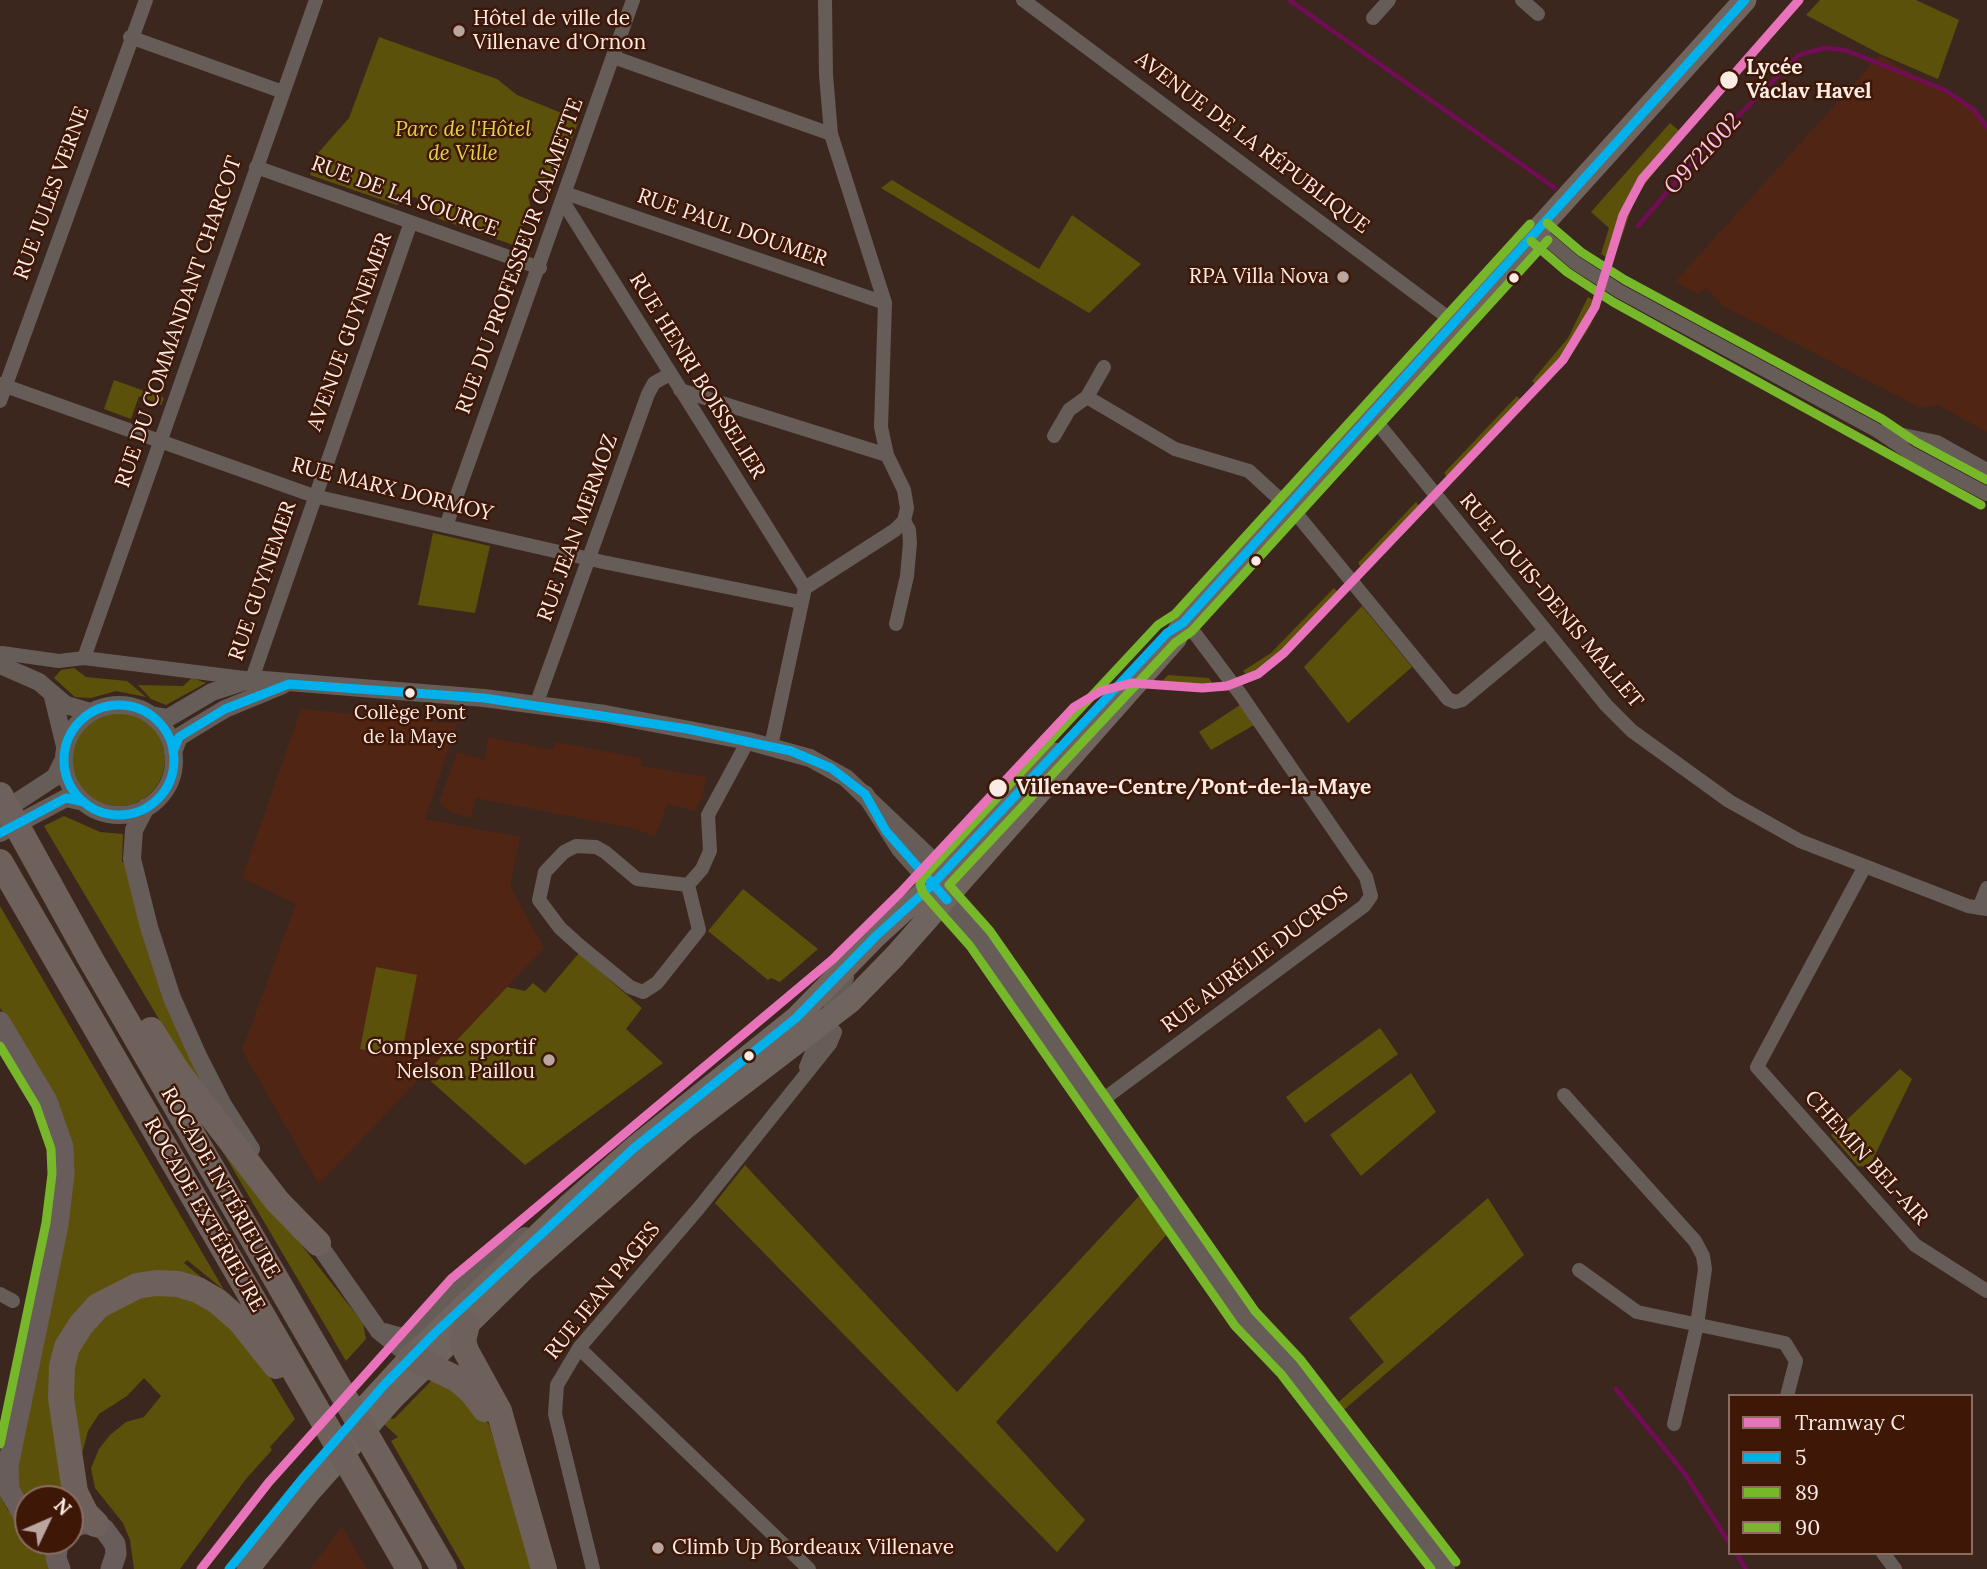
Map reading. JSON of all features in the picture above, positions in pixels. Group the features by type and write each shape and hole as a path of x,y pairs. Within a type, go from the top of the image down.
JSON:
{"highway":[{"name":"ROCADE INTÉRIEURE","path":"1,802 12,834 90,958 444,1569"},
{"path":"12,834 103,950 177,1071 277,1201 317,1243"},
{"name":"ROCADE EXTÉRIEURE","path":"0,862 408,1569"},
{"path":"74,1485 61,1398 62,1366 67,1347 81,1325 98,1306 115,1296 156,1283 178,1284 217,1301 240,1321 319,1418"},
{"path":"467,1324 463,1341 466,1351 499,1411 508,1451 544,1569"},
{"path":"419,1361 457,1379 472,1392 508,1451"}],"main road":[{"path":"419,1361 467,1324 665,1145 827,1020 869,984 941,886 1167,633 1183,623 1454,322 1539,232 1745,0"},
{"path":"229,1569 389,1391 568,1206 634,1148 800,1013 892,924 941,886"},
{"path":"0,1022 23,1058 59,1129 64,1174 58,1225 8,1466 9,1490 14,1497"},
{"path":"247,1569 306,1485"},
{"path":"84,1527 111,1536 116,1564"}],"street":[{"name":"RUE JULES VERNE","path":"0,401 3,385 130,37 146,0"},
{"name":"RUE DU COMMANDANT CHARCOT","path":"84,658 316,0"},
{"name":"RUE DU PROFESSEUR CALMETTE","path":"446,526 540,268 633,0"},
{"path":"771,747 803,595 895,530 904,521 907,508 904,490 887,455 881,427 885,303 831,134 826,75 825,0"},
{"name":"AVENUE DE LA RÉPUBLIQUE","path":"1023,0 1454,322"},
{"path":"1373,18 1389,0"},
{"path":"1522,0 1538,14"},
{"path":"130,37 283,92"},
{"path":"613,57 831,134"},
{"name":"RUE DE LA SOURCE","path":"256,167 540,268"},
{"name":"RUE PAUL DOUMER","path":"563,197 885,303"},
{"name":"RUE HENRI BOISSELIER","path":"563,197 670,374 796,573 803,595"},
{"name":"AVENUE GUYNEMER","path":"314,496 411,222"},
{"path":"1539,232 1574,262 1619,291 1876,430 1910,453 1987,495"},
{"path":"1054,436 1069,410 1087,397 1104,367"},
{"name":"RUE JEAN MERMOZ","path":"536,705 648,394 654,383 670,374"},
{"name":"RUE MARX DORMOY","path":"3,385 314,496 590,559 778,598 803,595"},
{"path":"680,390 887,455"},
{"path":"1087,397 1175,449 1249,471 1288,506 1448,699 1455,702 1462,700 1545,631"},
{"name":"RUE LOUIS-DENIS MALLET","path":"1371,415 1606,705 1670,761 1729,801 1789,835 1968,906 1983,908"},
{"path":"1876,430 1937,442 1987,470"},
{"name":"RUE GUYNEMER","path":"252,679 314,496"},
{"path":"896,624 907,576 910,543 909,530 904,521"},
{"name":"RUE AURÉLIE DUCROS","path":"1097,1104 1364,906 1371,896 1366,877 1241,695 1196,635 1183,623"},
{"path":"1,659 59,661 84,658 289,684 536,705 605,714 748,741 801,754 831,768 865,794 941,886 1097,1104 1245,1319 1290,1366 1446,1569"},
{"path":"1,659 39,682 53,697 66,705 90,712 121,704 150,715 168,718 212,692 252,679"},
{"path":"39,682 59,661"},
{"path":"12,834 66,798 84,802 108,814 121,815 146,807 159,797 171,778 173,752 179,737 225,709 289,684"},
{"path":"53,697 66,777 84,802"},
{"path":"1,802 55,777 70,733 90,712"},
{"path":"150,715 169,738 173,752"},
{"path":"688,886 702,869 710,851 708,815 748,741"},
{"path":"146,807 134,830 132,859 172,998 223,1105 379,1331 419,1361"},
{"path":"576,846 596,847 637,879 688,886 699,930 661,977 643,992 630,987 560,928 539,900 545,872 564,852 576,846"},
{"name":"CHEMIN BEL-AIR","path":"1866,866 1758,1067 1916,1245 1987,1291"},
{"path":"1983,908 1987,888"},
{"path":"800,1013 810,1013 827,1020 838,990 883,944 892,924"},
{"name":"RUE JEAN PAGES","path":"593,1569 555,1414 557,1385 579,1348 706,1199 801,1077 817,1062 835,1036 827,1020"},
{"path":"1564,1095 1695,1241 1705,1269 1697,1325 1674,1424"},
{"path":"379,1331 401,1337 414,1331 500,1254 568,1206"},
{"path":"1579,1269 1637,1312 1784,1343 1796,1361 1788,1394"},
{"path":"579,1348 809,1569"}],"shaded area":[{"name":"Lycée Václav Havel","path":"1880,55 1967,106 1987,123 1987,432 1938,405 1921,408 1723,306 1706,288 1698,294 1675,282"},
{"path":"301,709 457,724 425,819 520,837 510,886 544,948 319,1184 242,1050 296,904 242,878"},
{"path":"488,737 554,750 555,742 641,758 641,766 706,777 702,799 694,811 667,804 655,837 637,829 476,798 471,818 451,812 439,803 457,752 485,760"},
{"path":"342,1527 367,1569 310,1569"}],"green space":[{"path":"1820,0 1916,0 1959,20 1938,79 1880,54 1806,15"},
{"name":"Parc de l'Hôtel de Ville","path":"379,37 497,79 517,95 579,120 562,167 532,189 528,196 533,216 522,217 523,231 537,231 530,241 516,246 431,216 423,200 414,197 397,205 310,175 318,153 349,118"},
{"path":"1670,123 1683,134 1636,196 1613,261 1601,254 1609,228 1591,212"},
{"path":"892,180 1039,269 1072,215 1141,264 1089,313 881,188"},
{"path":"1588,297 1599,304 1590,326 1568,360 1541,390 1532,381 1568,338"},
{"path":"114,380 164,398 161,405 139,396 131,419 104,409"},
{"path":"1517,396 1526,405 1451,483 1444,473"},
{"path":"1416,502 1424,512 1365,573 1358,563"},
{"path":"433,533 490,546 475,613 418,605"},
{"path":"1334,588 1342,597 1284,658 1252,681 1243,671 1271,653"},
{"path":"1362,606 1412,667 1348,723 1304,667"},
{"path":"74,668 86,677 127,681 146,697 116,691 91,698 75,697 54,678 61,670"},
{"path":"1168,675 1209,678 1217,691 1157,687"},
{"path":"192,678 206,683 166,705 151,699 138,685 183,686"},
{"path":"1240,705 1254,725 1211,750 1199,732"},
{"path":"118,712 136,715 151,726 162,741 165,759 162,777 151,792 136,803 118,806 100,803 85,792 74,777 71,759 74,741 85,726 100,715"},
{"path":"64,816 100,832 123,834 122,862 125,863 221,1109 185,1063 44,826"},
{"path":"743,889 818,949 780,982 771,978 768,980 708,931"},
{"path":"0,906 224,1290 187,1260 184,1263 220,1293 170,1275 67,1333 78,1485 17,1485 15,1476 72,1176 8,1019 0,1008"},
{"name":"Complexe sportif Nelson Paillou","path":"579,953 642,1008 626,1029 663,1063 525,1165 424,1075 507,987 525,991 533,983 545,993"},
{"path":"376,967 417,975 401,1057 360,1049"},
{"path":"1380,1028 1398,1054 1305,1123 1286,1097"},
{"path":"1900,1069 1912,1079 1869,1167 1858,1166 1831,1135"},
{"path":"1411,1073 1436,1112 1361,1176 1330,1135"},
{"path":"207,1125 363,1323 366,1339 346,1361"},
{"path":"745,1165 957,1392 1141,1194 1168,1233 996,1422 1085,1520 1057,1552 715,1203"},
{"path":"1488,1198 1524,1255 1339,1414 1334,1406 1384,1362 1349,1318"},
{"path":"161,1292 197,1300 252,1347 295,1419 270,1447 272,1450 246,1479 180,1569 134,1569 130,1540 123,1523 95,1488 91,1468 99,1449 110,1435 126,1422 144,1417 161,1396 144,1378 127,1396 99,1414 88,1431 79,1465 70,1378 78,1347 88,1329 122,1300"},
{"path":"434,1378 477,1408 489,1425 535,1569 465,1569 391,1441 398,1437 384,1424 390,1418 394,1419"},
{"path":"0,1494 14,1516 14,1555 46,1555 50,1569 0,1569"}],"waterway":[{"name":"O9721002","path":"1289,0 1555,188"},
{"name":"O9721002","path":"1638,226 1699,155 1799,55 1824,48 1845,50 1945,90 1973,109 1987,127"},
{"path":"1616,1389 1685,1474 1728,1541"},
{"path":"1737,1555 1746,1569"}],"tram line":[{"name":"C","path":"201,1569 269,1482 451,1279 832,960 900,893 1074,707 1101,691 1132,683 1202,688 1227,686 1258,674 1284,653 1563,360 1595,307 1623,215 1642,179 1799,0"}],"transit line":[{"name":"5","path":"229,1569 302,1479 385,1384 435,1333 634,1148 796,1018 876,936 932,885 1167,633 1183,623 1745,0"},
{"name":"90","path":"1547,223 1581,252 1625,280 1882,419 1916,442 1987,480"},
{"name":"90","path":"1431,1569 1281,1374 1235,1326 970,946 923,893 920,884 923,877 1158,625 1175,614 1530,224"},
{"name":"89","path":"1456,1562 1300,1359 1255,1311 990,931 949,885 1175,643 1192,631 1548,240"},
{"name":"89","path":"1531,241 1567,272 1613,302 1981,505"},
{"name":"5","path":"173,752 179,737 225,709 289,684 484,698 688,729 791,751 831,768 865,794 886,831 947,900"},
{"name":"5","path":"119,705 140,709 158,721 170,739 174,760 170,781 158,799 140,811 119,815 98,811 80,799 68,781 64,760 68,739 80,721 98,709 119,705"},
{"name":"5","path":"0,833 66,798 84,802"},
{"name":"89","path":"0,1046 36,1106 51,1149 52,1174 46,1223 0,1444"}],"place":[{"name":"Hôtel de ville de Villenave d'Ornon","path":"459,31"},
{"name":"Lycée Václav Havel","path":"1729,80"},
{"name":"RPA Villa Nova","path":"1343,277"},
{"name":"Collège Pont de la Maye","path":"410,693"},
{"name":"Villenave-Centre/Pont-de-la-Maye","path":"998,788"},
{"name":"Complexe sportif Nelson Paillou","path":"549,1060"},
{"name":"Climb Up Bordeaux Villenave","path":"658,1548"}]}
